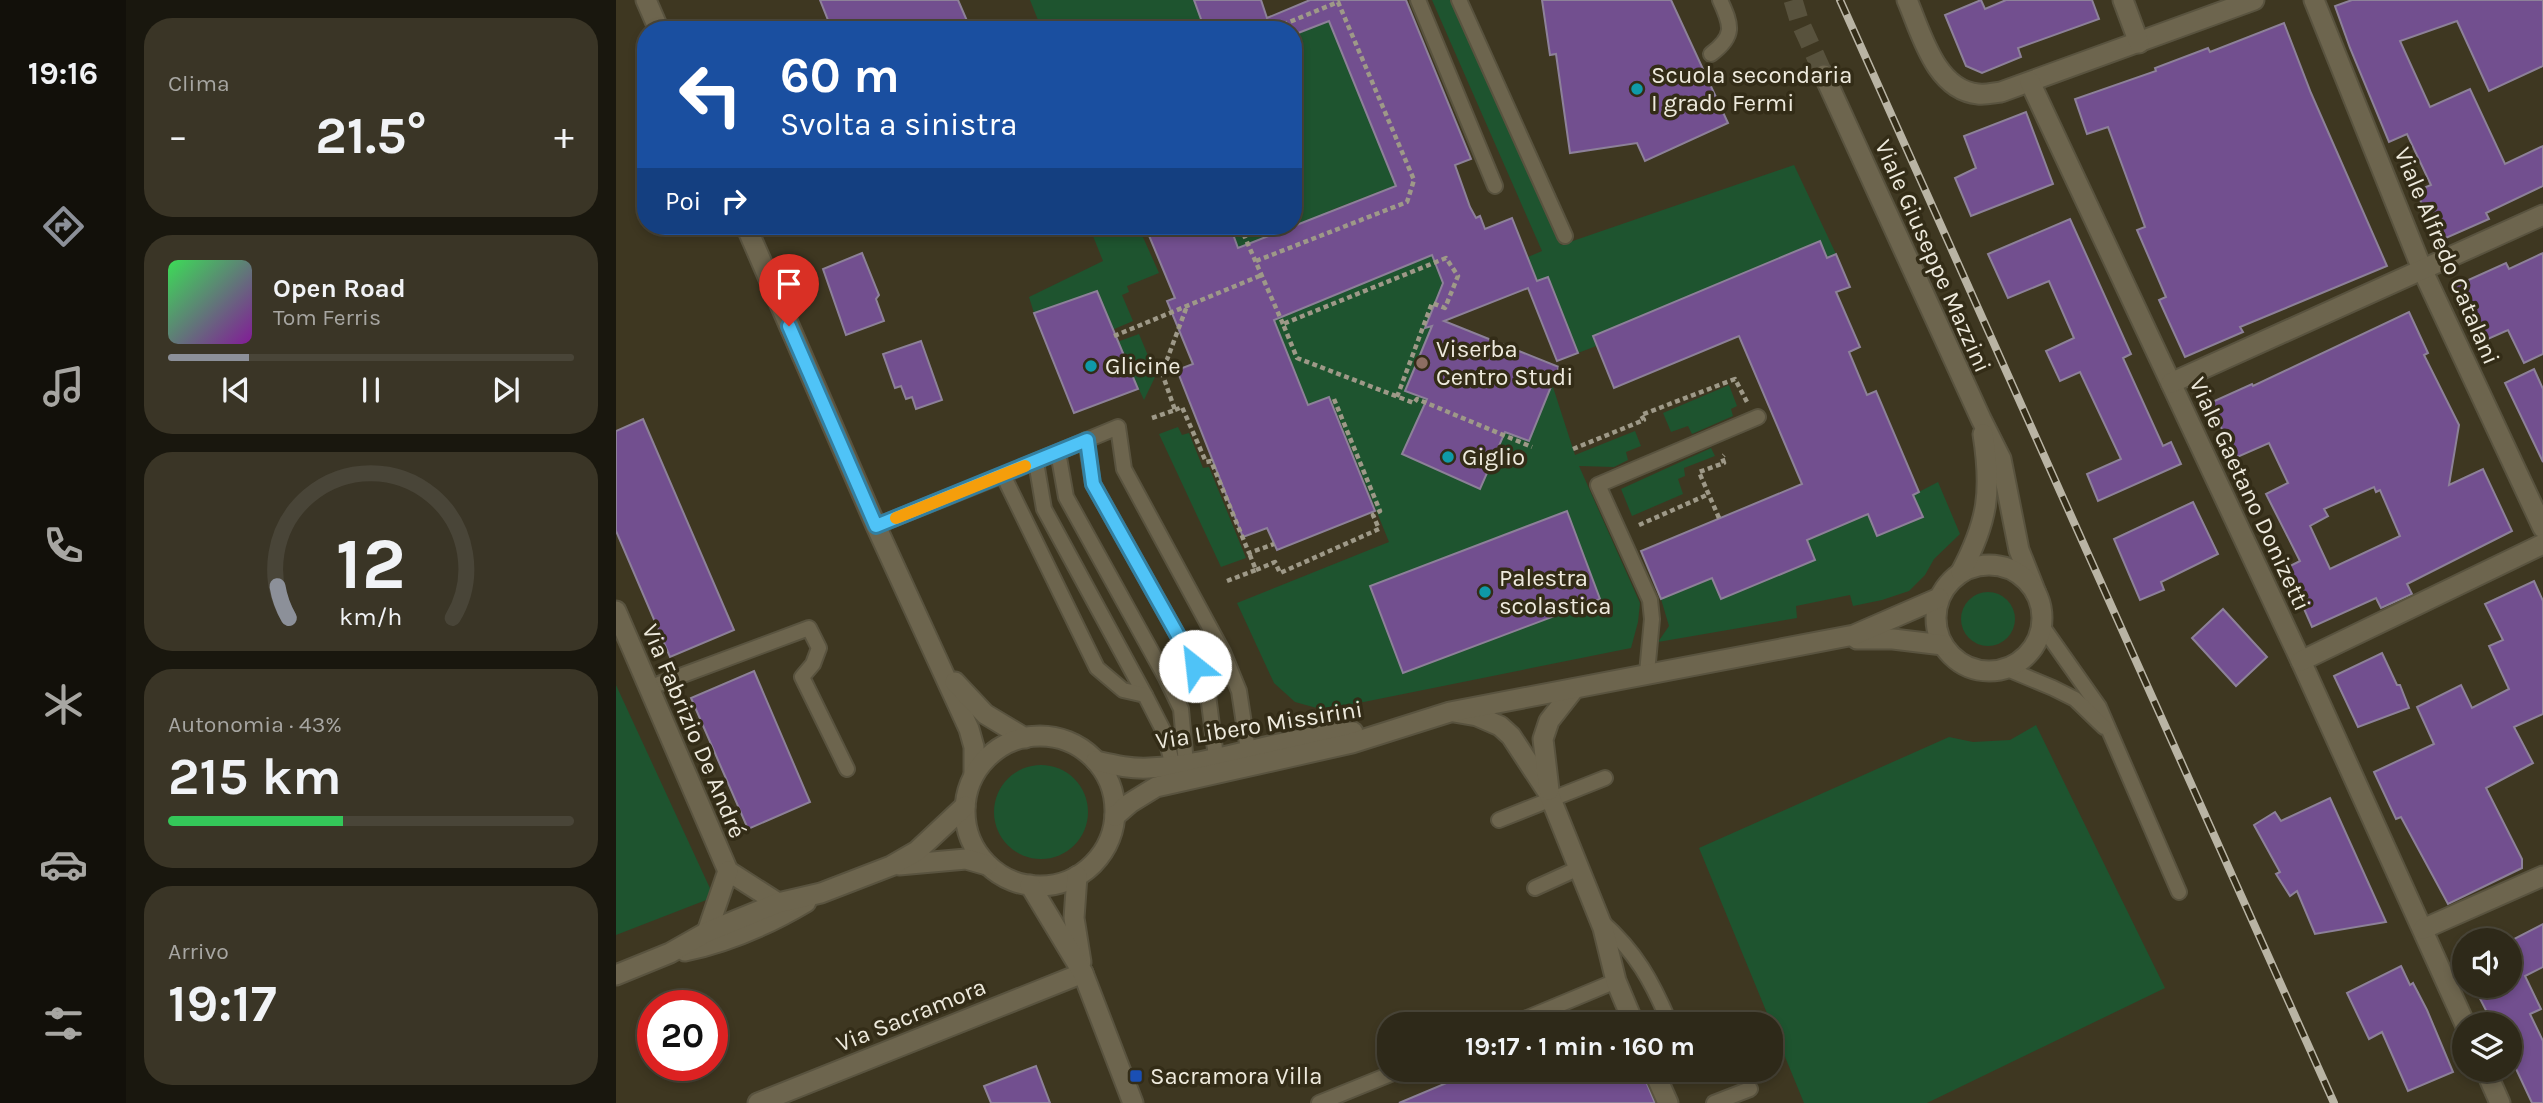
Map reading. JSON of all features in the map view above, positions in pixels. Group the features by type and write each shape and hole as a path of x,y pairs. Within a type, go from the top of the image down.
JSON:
{"street":[{"path":"646,0 655,21"},
{"path":"1906,0 1930,55 1942,74 1957,87 1977,94 2001,92 2255,0"},
{"path":"2123,0 2139,43"},
{"name":"Viale Alfredo Catalani","path":"2314,0 2422,269 2543,528"},
{"name":"Viale Giuseppe Mazzini","path":"1825,75 1980,419 2001,459 2019,550 2036,593"},
{"name":"Viale Gaetano Donizetti","path":"2030,82 2301,661 2460,1012"},
{"path":"2171,383 2543,215"},
{"path":"750,235 876,526 969,729 974,747 974,774 964,806 969,838 987,865"},
{"name":"Viale Giuseppe Mazzini","path":"1961,572 1977,543 1986,512 1986,455 1980,419"},
{"path":"2301,661 2543,544"},
{"path":"1977,566 2003,567 2025,579 2036,593 2042,626 2029,652 2018,662 2005,668 1987,671 1970,667 1955,658 1943,645 1936,622 1940,598 1948,584 1961,572 1977,566"},
{"name":"Via Libero Missirini","path":"1115,816 1129,803 1156,787 1352,743 1450,712 1647,673 1825,642 1854,635 1940,598"},
{"name":"Via Fabrizio De André","path":"616,611 728,871 778,903"},
{"name":"Via Libero Missirini","path":"1825,642 1869,638 1943,645"},
{"path":"939,660 964,694 985,714 1025,738"},
{"name":"Via Libero Missirini","path":"1550,798 1543,739 1549,721 1574,689"},
{"name":"Via Libero Missirini","path":"1450,712 1477,716 1500,726 1511,736 1550,798 1600,920 1616,981 1629,1012"},
{"name":"Via Libero Missirini","path":"1096,761 1131,768 1179,765 1335,734 1389,730"},
{"path":"891,866 966,859 987,865 1006,878 1030,885 1054,885 1077,876 1096,861 1109,840 1115,816 1114,796 1107,777 1096,761 1069,742 1047,737 1025,738 1004,744 987,757 974,774"},
{"path":"616,975 670,953 707,932 778,903 821,893 891,866 918,850 964,806"},
{"name":"Via Fabrizio De André","path":"707,932 728,871"},
{"path":"1077,876 1074,918 1083,973"},
{"path":"2423,929 2543,876"},
{"path":"1030,885 1083,973 1133,1103"},
{"path":"670,953 712,945 782,916 821,893"},
{"name":"Via Sacramora","path":"758,1103 1083,973"},
{"path":"1659,1082 1668,1103"},
{"path":"2491,1082 2500,1103"}],"lane":[{"path":"1418,0 1495,186"},
{"path":"1459,0 1565,236"},
{"path":"1711,54 1725,43 1729,30 1727,16 1720,0"},
{"path":"1647,673 1652,619 1650,600 1598,485 1758,417"},
{"path":"876,526 1118,426 1124,469 1231,671 1239,691 1248,750"},
{"path":"1087,440 1093,484 1195,666 1208,695 1216,757"},
{"path":"1058,452 1066,497 1167,678 1181,709 1179,765"},
{"path":"1036,461 1044,509 1145,695 1179,765"},
{"path":"1003,475 1097,668 1123,690 1145,695"},
{"path":"2042,626 2099,707 2179,892"},
{"path":"649,688 809,628 818,648 813,664 802,677 846,769"},
{"path":"2005,668 2075,699 2110,733"},
{"path":"1499,820 1605,778"},
{"path":"1535,888 1579,868"},
{"path":"1600,920 1625,942 1655,986 1665,1012"},
{"path":"1542,1012 1616,981"},
{"path":"1319,1103 1377,1080"},
{"path":"1714,1103 1750,1088"}],"path":[{"path":"1256,261 1407,202 1414,180 1338,2 1294,21"},
{"path":"1244,235 1297,358 1414,403 1417,400 1532,447"},
{"path":"1283,324 1446,258 1458,276 1445,308 1432,303 1397,397"},
{"path":"1114,336 1262,275"},
{"path":"1175,410 1162,373 1187,306"},
{"path":"1573,449 1644,420 1642,415 1735,379 1747,402 1756,399"},
{"path":"1227,581 1275,562 1280,573 1379,529 1373,515 1380,512 1334,399"},
{"path":"1152,418 1182,407 1206,462 1211,461 1256,570"},
{"path":"1719,518 1699,472 1724,463 1722,457 1733,451"},
{"path":"1620,533 1709,494"},
{"path":"1249,553 1274,544"}],"green space":[{"path":"1030,0 1194,0 1202,21 1037,21"},
{"path":"1432,0 1450,0 1561,245 1794,165 1836,254 1578,353 1548,278 1537,281 1528,257 1542,251"},
{"path":"1329,21 1359,96 1407,189 1386,189 1329,211 1332,220 1302,232 1304,105 1302,32"},
{"path":"1142,235 1159,273 1127,286 1129,292 1122,295 1133,321 1112,330 1034,313 1029,297 1103,261 1093,236"},
{"path":"1233,235 1295,235 1233,260"},
{"path":"1432,255 1443,283 1435,318 1406,391 1529,441 1552,384 1575,455 1635,431 1641,446 1626,452 1628,460 1614,467 1579,466 1640,603 1638,622 1631,648 1324,710 1295,702 1274,683 1237,603 1389,542 1330,397 1308,405 1278,329 1263,324"},
{"path":"1139,334 1156,375 1144,400 1117,342"},
{"path":"1729,385 1737,406 1731,409 1733,416 1692,434 1688,426 1671,432 1663,413"},
{"path":"1178,427 1182,435 1189,433 1203,468 1209,467 1246,558 1221,567 1159,434"},
{"path":"1711,448 1715,456 1684,468 1685,476 1678,479 1683,494 1632,516 1621,489"},
{"path":"1938,482 1960,534 1934,559 1925,575 1909,591 1853,606 1850,595 1796,606 1797,618 1658,642 1669,626 1661,599 1868,514 1878,536 1922,518 1913,495"},
{"path":"1988,592 2007,600 2015,619 2007,638 1988,646 1969,638 1961,619 1969,600"},
{"path":"616,685 714,897 616,935"},
{"path":"2036,725 2165,988 1927,1103 1804,1103 1783,1052 1783,1012 1767,1012 1699,848 1949,737 1973,742 2010,740"},
{"path":"1041,765 1059,769 1074,779 1084,794 1088,812 1084,830 1074,845 1059,855 1041,859 1023,855 1008,845 998,830 994,812 998,794 1008,779 1023,769"}],"building":[{"path":"820,0 958,0 967,21 828,21"},
{"path":"1194,0 1261,0 1267,18 1310,0 1406,0 1471,159 1455,165 1470,207 1476,218 1480,216 1485,229 1512,218 1537,281 1548,277 1578,353 1557,361 1528,288 1444,321 1559,367 1529,441 1505,432 1480,489 1402,454 1427,399 1405,391 1432,326 1425,328 1443,283 1432,255 1274,320 1308,405 1329,397 1375,511 1277,550 1267,528 1243,537 1177,370 1193,364 1167,301 1175,298 1149,235 1233,235 1238,248 1271,235 1302,235 1302,223 1396,186 1329,21 1302,32 1302,21 1202,21"},
{"name":"Scuola secondaria I grado Fermi","path":"1542,0 1671,0 1728,123 1645,161 1637,143 1570,153 1556,54 1550,55"},
{"path":"1981,0 1985,9 2006,0 2092,0 2099,19 2018,48 2021,57 1982,73 1966,66 1945,15"},
{"path":"2352,0 2543,0 2543,66 2489,91 2457,21 2400,41 2430,107 2470,89 2505,164 2543,146 2543,186 2486,213 2489,219 2439,241 2416,191 2431,185 2407,134 2389,142 2350,48 2335,6"},
{"path":"2284,23 2311,93 2387,266 2240,327 2243,332 2185,357 2159,300 2166,297 2137,230 2145,227 2108,127 2087,134 2075,99 2156,71 2155,68 2208,48 2210,52"},
{"path":"2026,112 2053,184 1971,216 1955,178 1976,168 1964,136"},
{"path":"2070,219 2131,354 2123,358 2163,446 2171,442 2181,464 2098,501 2087,474 2121,459 2080,372 2060,381 2046,351 2074,338 2049,281 2008,298 1988,254"},
{"path":"1820,241 1827,258 1836,254 1850,287 1836,292 1860,347 1849,352 1867,395 1876,391 1919,492 1913,495 1923,517 1877,536 1868,514 1807,540 1815,560 1721,599 1712,578 1661,599 1641,551 1802,484 1739,336 1614,388 1593,336"},
{"path":"862,253 879,295 876,299 884,321 846,335 823,269"},
{"path":"2543,253 2543,354 2524,363 2508,330 2481,342 2455,286 2506,263 2509,269"},
{"name":"Glicine","path":"1097,291 1138,389 1074,413 1034,313"},
{"path":"2409,312 2428,353 2424,355 2459,425 2449,485 2483,469 2512,531 2407,584 2412,594 2381,608 2376,598 2312,627 2286,568 2300,561 2266,494 2288,483 2269,443 2235,458 2210,403 2252,384 2253,386","holes":["2374,487 2376,492 2380,490 2400,536 2330,569 2310,526 2328,516 2324,509"]},
{"path":"921,341 942,400 916,409 912,397 906,399 901,386 895,388 883,354"},
{"path":"2534,369 2543,389 2543,462 2505,383"},
{"path":"643,419 734,630 670,657 616,531 616,431"},
{"path":"2193,502 2218,554 2161,582 2164,590 2140,600 2114,539"},
{"name":"Palestra scolastica","path":"1567,511 1600,599 1403,673 1370,586"},
{"path":"2534,581 2543,601 2543,714 2514,727 2533,763 2486,788 2522,859 2522,868 2448,904 2401,817 2396,819 2374,772 2434,744 2417,707 2461,685 2472,708 2509,689 2489,646 2503,640 2485,604"},
{"path":"2223,609 2267,657 2236,686 2192,638"},
{"path":"2382,653 2409,708 2358,727 2334,676"},
{"path":"754,671 810,802 748,829 691,698"},
{"path":"2330,798 2386,922 2315,934 2297,891 2290,896 2276,874 2280,872 2254,825 2275,812 2281,821"},
{"path":"2543,924 2543,967 2525,976 2541,1009 2530,1014 2543,1041 2543,1103 2532,1103 2522,1082 2522,1012 2487,1012 2480,998 2522,998 2522,935"},
{"path":"2401,966 2427,1010 2452,1072 2408,1091 2382,1032 2369,1039 2347,993"},
{"path":"1036,1066 1050,1103 991,1103 984,1086"},
{"path":"1449,1082 1646,1082 1655,1103 1399,1103"}],"tunnel":[{"path":"1793,0 1824,75"}],"railway":[{"path":"1840,0 2334,1103"}],"slow traffic":[{"path":"896,518 1025,466"}],"place":[{"name":"Scuola secondaria I grado Fermi","path":"1637,89"},
{"name":"Viserba Centro Studi","path":"1422,363"},
{"name":"Glicine","path":"1091,366"},
{"name":"Giglio","path":"1448,457"},
{"name":"Palestra scolastica","path":"1485,592"},
{"name":"Sacramora Villa","path":"1136,1076"}],"route":[{"path":"789,326 876,526 1087,440 1093,484 1195,666"}]}
